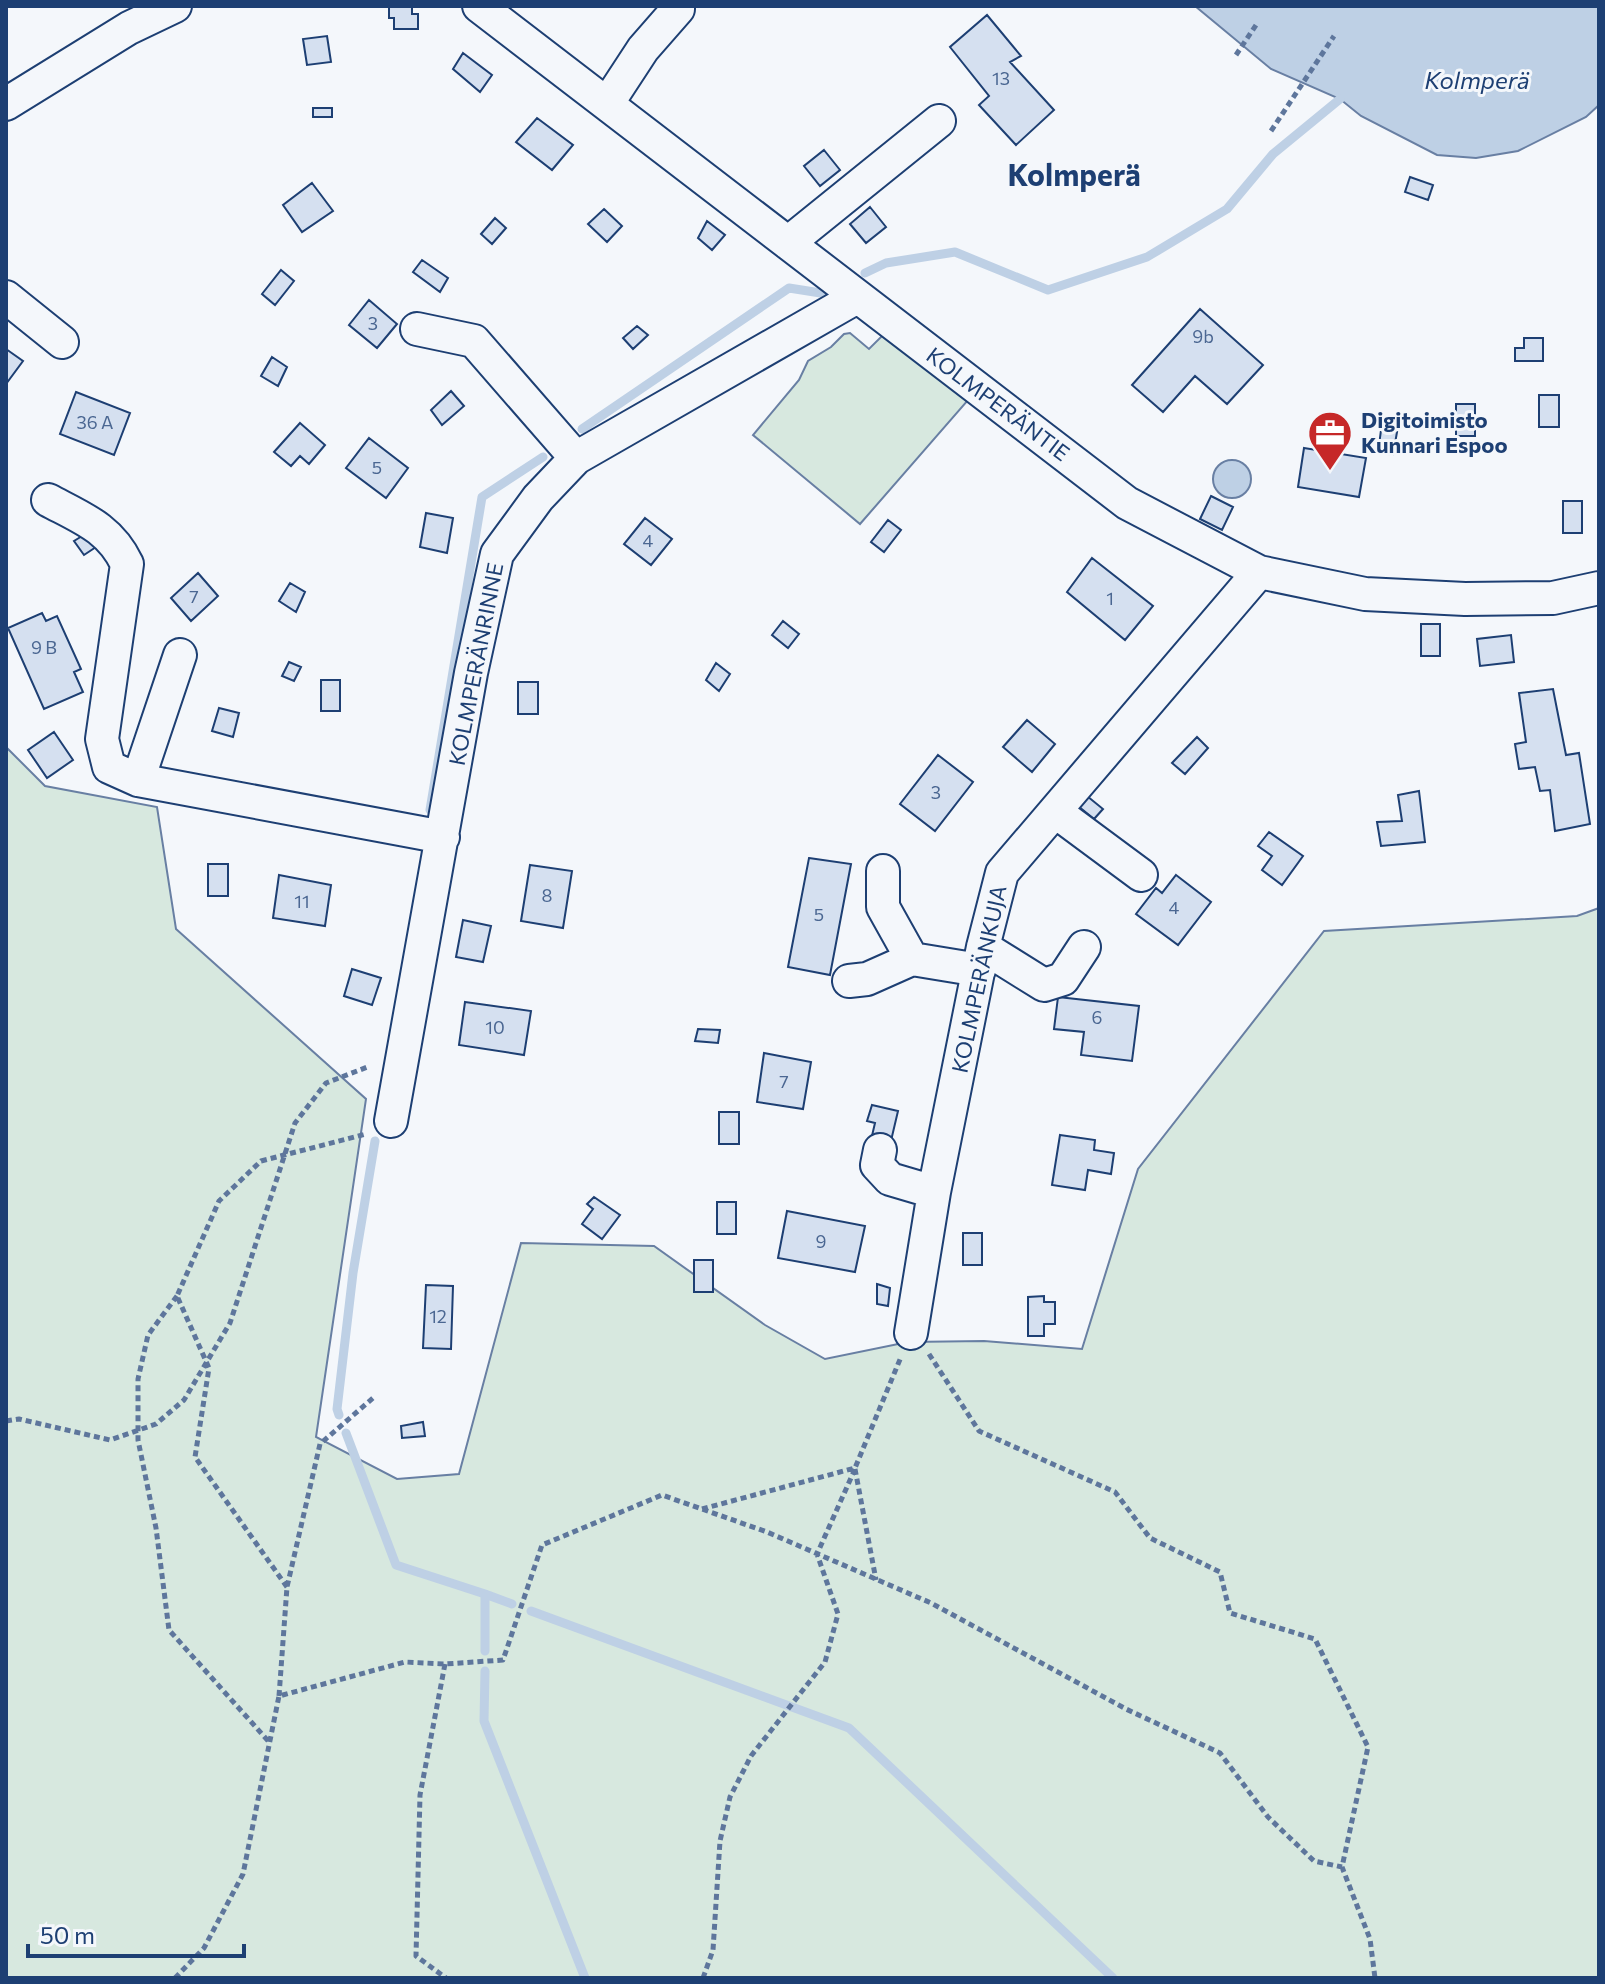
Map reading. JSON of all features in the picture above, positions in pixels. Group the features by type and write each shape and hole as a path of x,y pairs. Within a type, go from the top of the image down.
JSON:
{"street":[{"path":"6,104 129,28 175,6"},
{"name":"KOLMPERÄNTIE","path":"479,6 1127,503 1259,572 1365,594 1465,599 1553,598 1599,588"},
{"path":"607,104 643,49 678,9"},
{"path":"788,243 939,121"},
{"path":"6,297 62,342"},
{"name":"KOLMPERÄNRINNE","path":"391,1121 471,673 497,554 538,498 576,458 857,297"},
{"path":"417,329 474,341 576,458"},
{"path":"48,500 90,522 117,544 127,564 102,739 109,767 138,780 443,837"},
{"name":"KOLMPERÄNKUJA","path":"911,1333 934,1192 981,959 1002,873 1259,572"},
{"path":"138,780 180,655"},
{"path":"1056,812 1141,875"},
{"path":"883,871 883,907 912,959"},
{"path":"849,981 867,979 912,959 981,959 1044,985 1063,979 1084,947"},
{"path":"880,1150 877,1165 890,1179 934,1192"}],"path":[{"path":"1236,55 1256,25"},
{"path":"1271,131 1334,36"},
{"path":"6,1421 19,1419 110,1440 156,1424 184,1400 230,1323 295,1123 326,1083 374,1064 388,1065 402,1061"},
{"path":"271,1743 169,1630 156,1528 138,1430 138,1379 148,1335 177,1296 219,1201 261,1161 376,1132 391,1121"},
{"path":"177,1296 209,1368 195,1457 287,1587"},
{"path":"703,1978 713,1950 720,1841 730,1797 751,1756 825,1662 838,1614 817,1554 911,1333 979,1431 1115,1492 1150,1538 1220,1572 1230,1613 1315,1639 1368,1747 1342,1867 1370,1939 1375,1978"},
{"path":"175,1978 204,1948 243,1874 279,1696 287,1587 320,1444 373,1398"},
{"path":"701,1509 855,1468"},
{"path":"855,1468 876,1580"},
{"path":"279,1696 405,1662 445,1664 503,1660 542,1545 662,1495 767,1532 931,1603 1126,1709 1220,1753 1268,1817 1314,1861 1342,1867"},
{"path":"445,1664 420,1795 416,1956 446,1978"}],"shaded area":[{"path":"886,332 969,399 860,524 753,435 799,380 808,361 831,347 844,334 850,333 869,349"},
{"path":"6,747 45,786 157,807 176,929 366,1099 316,1437 397,1479 459,1474 521,1243 654,1246 765,1325 825,1359 908,1342 984,1341 1082,1349 1138,1169 1324,931 1577,916 1599,908 1599,1978 6,1978"}],"water":[{"name":"Kolmperä","path":"1195,6 1599,6 1599,105 1586,117 1518,151 1476,158 1437,155 1361,116 1340,99 1271,69"},
{"path":"1232,460 1245,466 1251,479 1245,492 1232,498 1219,492 1213,479 1219,466"}],"building":[{"path":"389,6 412,6 412,14 418,14 418,29 394,29 394,18 389,18"},
{"path":"987,15 1021,56 1010,62 1054,110 1016,145 979,105 989,96 950,47"},
{"path":"327,36 331,62 307,65 303,39"},
{"path":"463,53 492,75 480,92 453,69"},
{"path":"313,108 332,108 332,117 313,117"},
{"path":"537,118 573,145 552,170 516,142"},
{"path":"824,150 840,170 820,186 804,166"},
{"path":"1410,177 1433,185 1428,200 1405,192"},
{"path":"312,183 333,211 302,232 283,205"},
{"path":"870,207 886,227 866,243 850,224"},
{"path":"604,209 622,226 607,242 588,224"},
{"path":"495,218 506,228 492,244 481,234"},
{"path":"707,221 725,235 712,250 698,238"},
{"path":"422,260 448,278 440,292 413,272"},
{"path":"281,270 294,281 275,305 262,294"},
{"path":"369,300 397,324 377,348 349,325"},
{"path":"1200,309 1263,365 1227,404 1195,376 1163,412 1132,385"},
{"path":"637,326 648,335 633,349 623,338"},
{"path":"1524,338 1543,338 1543,361 1515,361 1515,348 1524,348"},
{"path":"6,349 23,361 6,384"},
{"path":"272,357 287,367 278,386 261,376"},
{"path":"451,391 464,406 442,425 431,410"},
{"path":"76,392 130,413 114,455 60,434"},
{"path":"1539,395 1559,395 1559,427 1539,427"},
{"path":"1456,404 1475,404 1475,436 1456,436"},
{"path":"300,423 325,445 309,464 300,456 291,466 274,452"},
{"path":"1381,430 1397,432 1393,455 1378,453"},
{"path":"369,438 408,468 386,498 346,468"},
{"path":"1304,448 1366,458 1359,497 1298,487"},
{"path":"1211,496 1233,507 1222,530 1200,519"},
{"path":"1563,501 1582,501 1582,533 1563,533"},
{"path":"426,513 453,518 447,553 420,547"},
{"path":"645,518 672,539 651,565 624,544"},
{"path":"888,520 901,530 884,552 871,542"},
{"path":"87,533 96,547 84,555 74,541"},
{"path":"1092,558 1153,606 1125,640 1067,592"},
{"path":"198,573 218,596 191,621 171,598"},
{"path":"290,583 305,592 296,612 279,601"},
{"path":"42,613 46,621 57,616 81,669 74,672 83,692 44,709 8,628"},
{"path":"783,621 799,634 788,648 772,635"},
{"path":"1421,624 1440,624 1440,656 1421,656"},
{"path":"1511,635 1514,662 1480,666 1477,639"},
{"path":"289,662 301,667 294,681 282,676"},
{"path":"716,663 730,674 719,691 706,680"},
{"path":"321,680 340,680 340,711 321,711"},
{"path":"518,682 538,682 538,714 518,714"},
{"path":"1553,689 1566,755 1579,753 1590,824 1555,831 1550,790 1540,791 1535,767 1519,769 1515,744 1526,742 1519,693"},
{"path":"219,708 239,713 233,737 212,731"},
{"path":"1027,720 1055,744 1032,772 1003,747"},
{"path":"54,732 73,760 47,778 28,750"},
{"path":"1197,737 1208,748 1185,774 1172,763"},
{"path":"938,755 973,782 935,831 900,804"},
{"path":"1419,791 1425,842 1381,846 1377,822 1402,821 1398,795"},
{"path":"1087,796 1103,809 1094,819 1078,806"},
{"path":"1269,832 1303,856 1282,885 1262,870 1272,856 1258,846"},
{"path":"809,858 851,864 830,975 788,967"},
{"path":"208,864 228,864 228,896 208,896"},
{"path":"530,865 572,871 563,928 521,921"},
{"path":"279,875 331,885 325,926 273,918"},
{"path":"1176,875 1211,902 1178,945 1136,914 1156,888 1162,893"},
{"path":"463,920 491,926 483,962 456,957"},
{"path":"352,969 381,978 372,1005 344,996"},
{"path":"1058,997 1139,1006 1132,1061 1081,1055 1084,1032 1054,1029"},
{"path":"465,1002 531,1011 524,1055 459,1045"},
{"path":"698,1029 720,1030 718,1043 695,1041"},
{"path":"764,1053 811,1062 803,1109 757,1102"},
{"path":"872,1105 898,1111 890,1145 871,1140 875,1123 867,1121"},
{"path":"719,1112 739,1112 739,1144 719,1144"},
{"path":"1060,1135 1095,1140 1094,1150 1114,1153 1111,1174 1088,1170 1085,1190 1052,1185"},
{"path":"594,1197 620,1215 602,1239 582,1224 593,1209 587,1204"},
{"path":"717,1202 736,1202 736,1234 717,1234"},
{"path":"787,1211 865,1226 855,1272 778,1258"},
{"path":"963,1233 982,1233 982,1265 963,1265"},
{"path":"694,1260 713,1260 713,1292 694,1292"},
{"path":"877,1284 890,1288 888,1306 877,1304"},
{"path":"426,1285 453,1286 451,1349 423,1348"},
{"path":"1044,1296 1044,1302 1055,1302 1055,1324 1044,1324 1044,1336 1028,1336 1028,1297"},
{"path":"423,1422 425,1436 402,1438 401,1426"}],"waterway":[{"path":"865,273 886,263 955,252 1048,290 1147,257 1227,209 1273,154 1340,99"},
{"path":"582,429 789,288 827,294"},
{"path":"430,810 482,497 543,457"},
{"path":"339,1415 337,1409 353,1273 375,1141"},
{"path":"346,1433 396,1565 485,1594 485,1651"},
{"path":"485,1594 512,1604"},
{"path":"531,1611 849,1728 1113,1978"},
{"path":"485,1671 484,1721 585,1978"}],"place":[{"name":"Digitoimisto Kunnari Espoo","path":"1330,472"}],"district":[{"name":"Kolmperä","path":"1074,176"}]}
